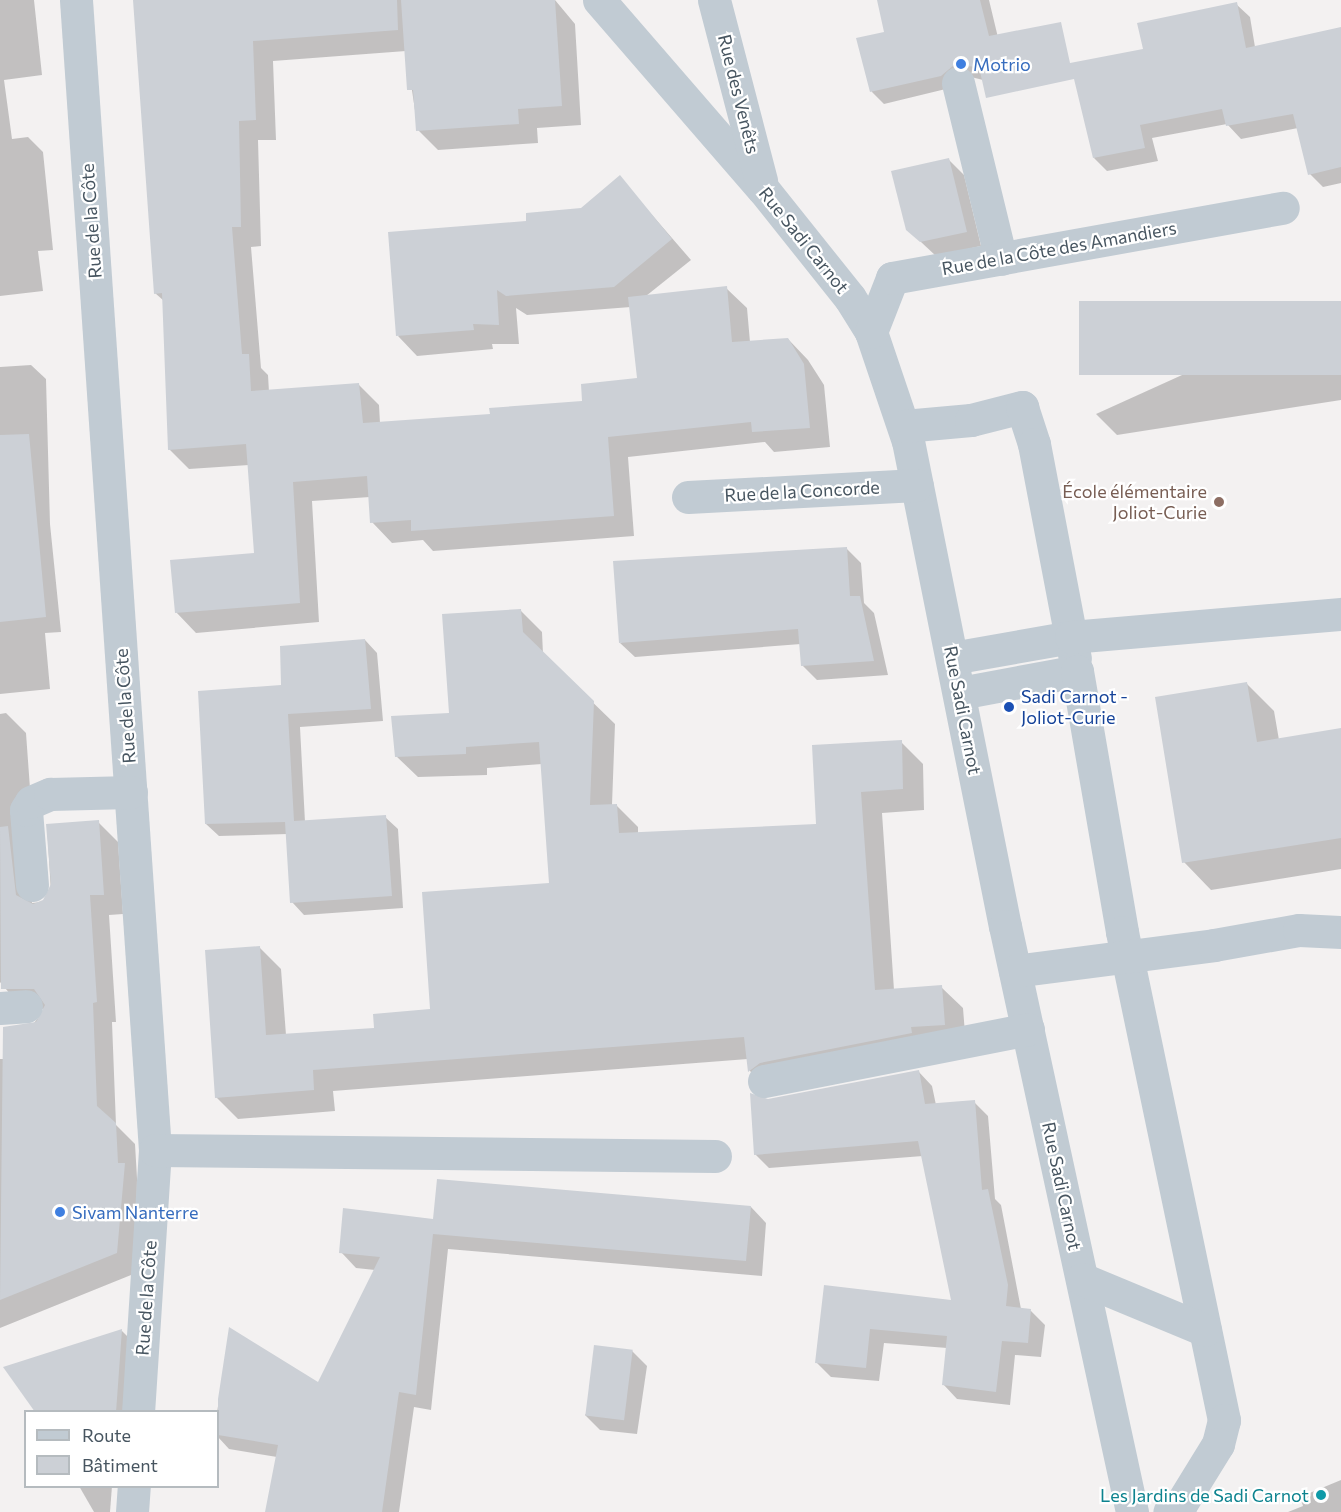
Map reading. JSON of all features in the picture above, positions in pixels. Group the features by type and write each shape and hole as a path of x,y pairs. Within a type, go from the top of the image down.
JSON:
{"street":[{"name":"Rue de la Côte","path":"76,0 155,1150 138,1410"},
{"name":"Rue Sadi Carnot","path":"599,0 763,189 850,298 871,332 903,426 917,485 1015,971 1132,1512"},
{"name":"Rue des Venêts","path":"714,0 763,189"},
{"path":"958,83 1001,259"},
{"name":"Rue de la Côte des Amandiers","path":"871,332 892,278 1283,208"},
{"path":"903,426 971,420 1022,407 1034,444 1071,637 1127,955 1224,1420 1218,1444 1181,1504 1169,1512"},
{"name":"Rue de la Concorde","path":"688,497 917,485"},
{"path":"952,658 1071,637 1341,614"},
{"path":"960,693 1077,671"},
{"path":"32,885 26,810 30,802 50,794 131,792"},
{"path":"1015,971 1299,930 1341,932"},
{"path":"764,1081 1028,1029"},
{"path":"155,1150 715,1156"},
{"path":"1082,1279 1206,1330"},
{"path":"132,1512 134,1488"}],"building":[{"path":"133,0 397,0 398,30 253,41 256,120 239,121 241,227 232,227 242,354 249,354 251,391 359,383 363,423 490,414 489,408 582,401 581,384 637,378 628,297 727,286 732,342 788,338 804,364 810,428 752,432 751,422 608,437 614,516 411,531 411,520 370,523 367,476 293,482 300,603 175,613 170,560 254,553 246,444 168,450 162,293 154,294"},
{"path":"401,0 555,0 562,106 518,109 519,124 416,131 413,90 407,90"},
{"path":"877,0 980,0 989,36 1061,22 1070,63 1143,49 1137,23 1237,2 1246,48 1341,27 1341,167 1308,175 1293,114 1226,126 1222,109 1140,125 1145,148 1093,158 1074,79 986,98 979,67 954,65 941,76 870,92 856,38 884,32"},
{"path":"949,158 967,232 920,242 906,230 891,171"},
{"path":"620,175 672,239 614,287 506,296 497,290 499,325 473,324 474,330 396,336 388,232 526,221 526,213 581,208"},
{"path":"1079,301 1341,301 1341,375 1079,375"},
{"path":"29,434 46,617 0,622 0,435"},
{"path":"847,547 850,596 860,596 874,661 801,666 798,629 619,643 613,561"},
{"path":"521,609 523,632 594,701 590,805 617,804 619,833 816,824 812,745 902,740 903,789 861,792 875,990 942,985 945,1025 911,1027 912,1033 760,1063 748,1072 744,1037 313,1070 314,1090 215,1098 205,950 260,946 266,1035 374,1028 373,1014 430,1009 422,892 549,883 539,742 466,747 466,754 395,757 391,716 449,713 442,614"},
{"path":"365,639 371,709 288,714 294,821 386,815 392,896 290,903 285,822 205,824 198,691 281,685 280,646"},
{"path":"1247,682 1257,742 1341,728 1341,838 1182,863 1155,697"},
{"path":"99,820 104,895 90,895 97,1002 93,1003 97,1106 116,1123 118,1163 125,1163 117,1253 0,1300 3,1027 36,1022 45,1005 34,989 1,989 0,827 8,826 16,895 33,904 43,900 51,884 46,824"},
{"path":"919,1070 925,1104 975,1100 982,1190 988,1189 1008,1285 1006,1306 1031,1309 1028,1343 1002,1341 996,1392 942,1385 947,1336 870,1329 866,1368 815,1363 824,1285 951,1300 918,1141 754,1155 750,1093 768,1099"},
{"path":"437,1179 751,1206 746,1261 433,1234 416,1395 399,1392 382,1512 265,1512 278,1445 219,1435 218,1399 229,1327 318,1382 380,1257 339,1253 343,1208 433,1219"},
{"path":"122,1329 116,1410 34,1410 3,1367"},
{"path":"594,1345 633,1350 624,1420 585,1415"}],"place":[{"name":"Motrio","path":"961,64"},
{"name":"École élémentaire Joliot-Curie","path":"1219,502"},
{"name":"Sadi Carnot - Joliot-Curie","path":"1009,707"},
{"name":"Sivam Nanterre","path":"60,1212"},
{"name":"Les Jardins de Sadi Carnot","path":"1321,1495"}]}
